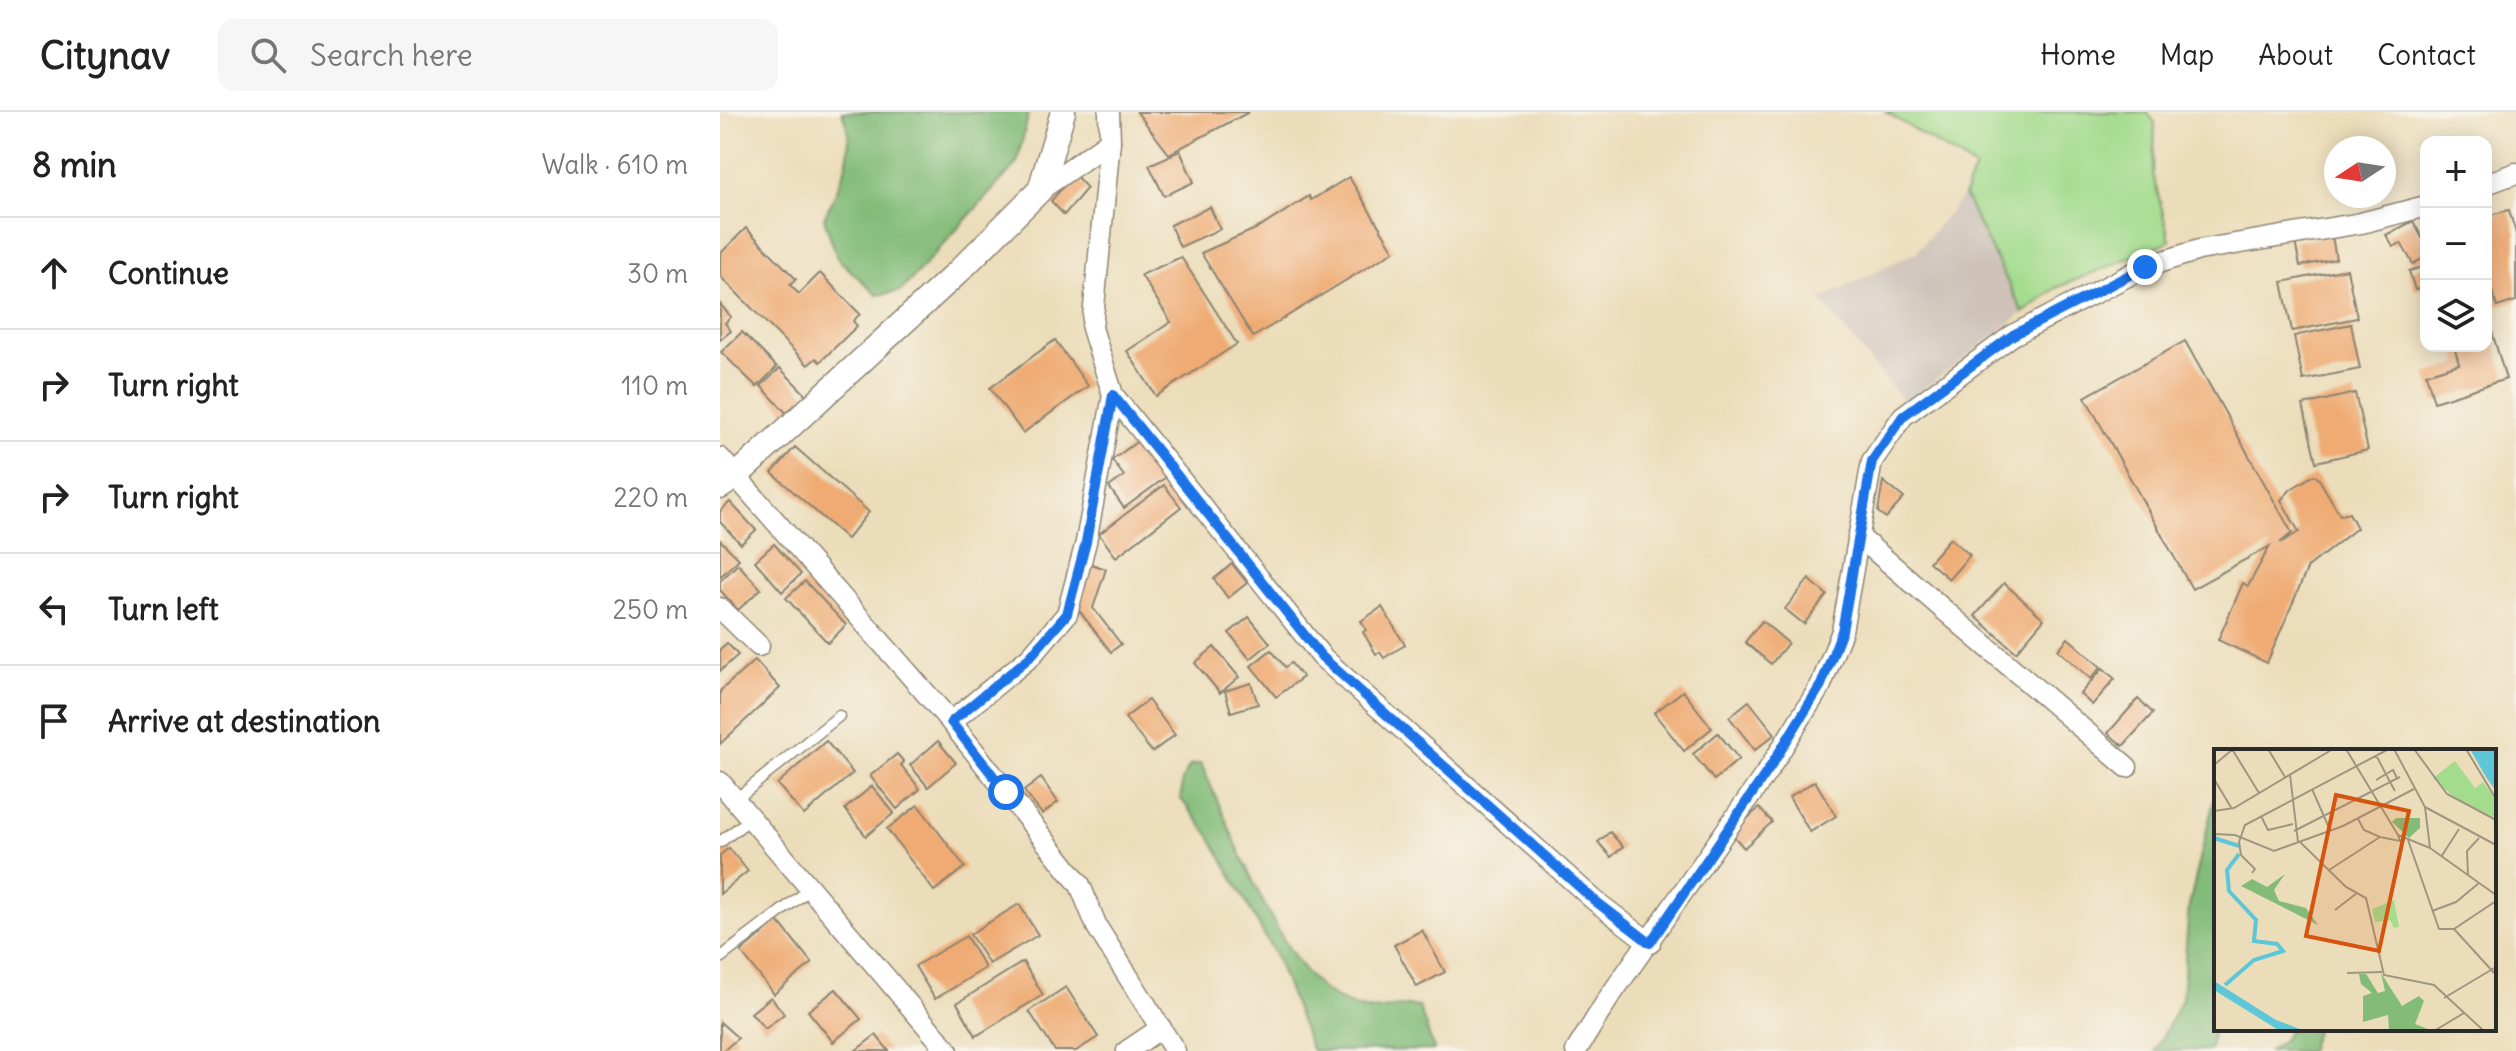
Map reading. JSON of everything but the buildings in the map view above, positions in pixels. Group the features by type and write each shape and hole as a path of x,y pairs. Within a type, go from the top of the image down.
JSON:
{"street":[{"path":"1040,190 1063,112"},
{"path":"1109,112 1110,141 1092,328 1113,395 1322,657 1594,900 1650,943"},
{"path":"1110,141 1040,190 958,272 725,475 951,722 1080,885 1097,927 1175,1051"},
{"path":"2492,182 2516,173"},
{"path":"1576,1051 1608,999 1769,769 1821,685 1842,631 1872,461 1903,416 2013,335 2145,267 2199,250 2361,223 2420,208"},
{"path":"951,722 1030,657 1067,614 1086,542 1113,395"},
{"path":"1858,536 2127,767"},
{"path":"720,608 759,646"},
{"path":"720,782 948,1051"},
{"path":"1127,1051 1161,1028"}],"lane":[{"path":"735,800 839,716"},
{"path":"720,842 750,819"},
{"path":"720,958 810,889"}],"shaded area":[{"path":"1964,195 2023,313 1905,403 1820,300 1916,252"}],"green space":[{"path":"842,112 1029,112 1017,163 901,291 877,295 837,258 824,218 846,166 849,140"},
{"path":"1886,112 2147,112 2155,123 2153,175 2170,241 2056,288 2023,313 1964,195 1975,168"},
{"path":"1201,764 1266,907 1297,960 1313,980 1338,999 1364,1009 1419,1007 1434,1050 1312,1051 1274,953 1210,836 1181,799 1182,780 1190,765"},
{"path":"2214,800 2214,1025 2210,1050 2155,1051 2182,999 2189,906"},
{"path":"2288,1031 2315,1031 2309,1051 2269,1051 2284,1039"}],"route":[{"path":"1006,792 951,722 1030,657 1067,614 1086,542 1113,395 1322,657 1594,900 1650,943 1716,842 1769,769 1821,685 1842,631 1872,461 1903,416 2013,335 2145,267"}]}
